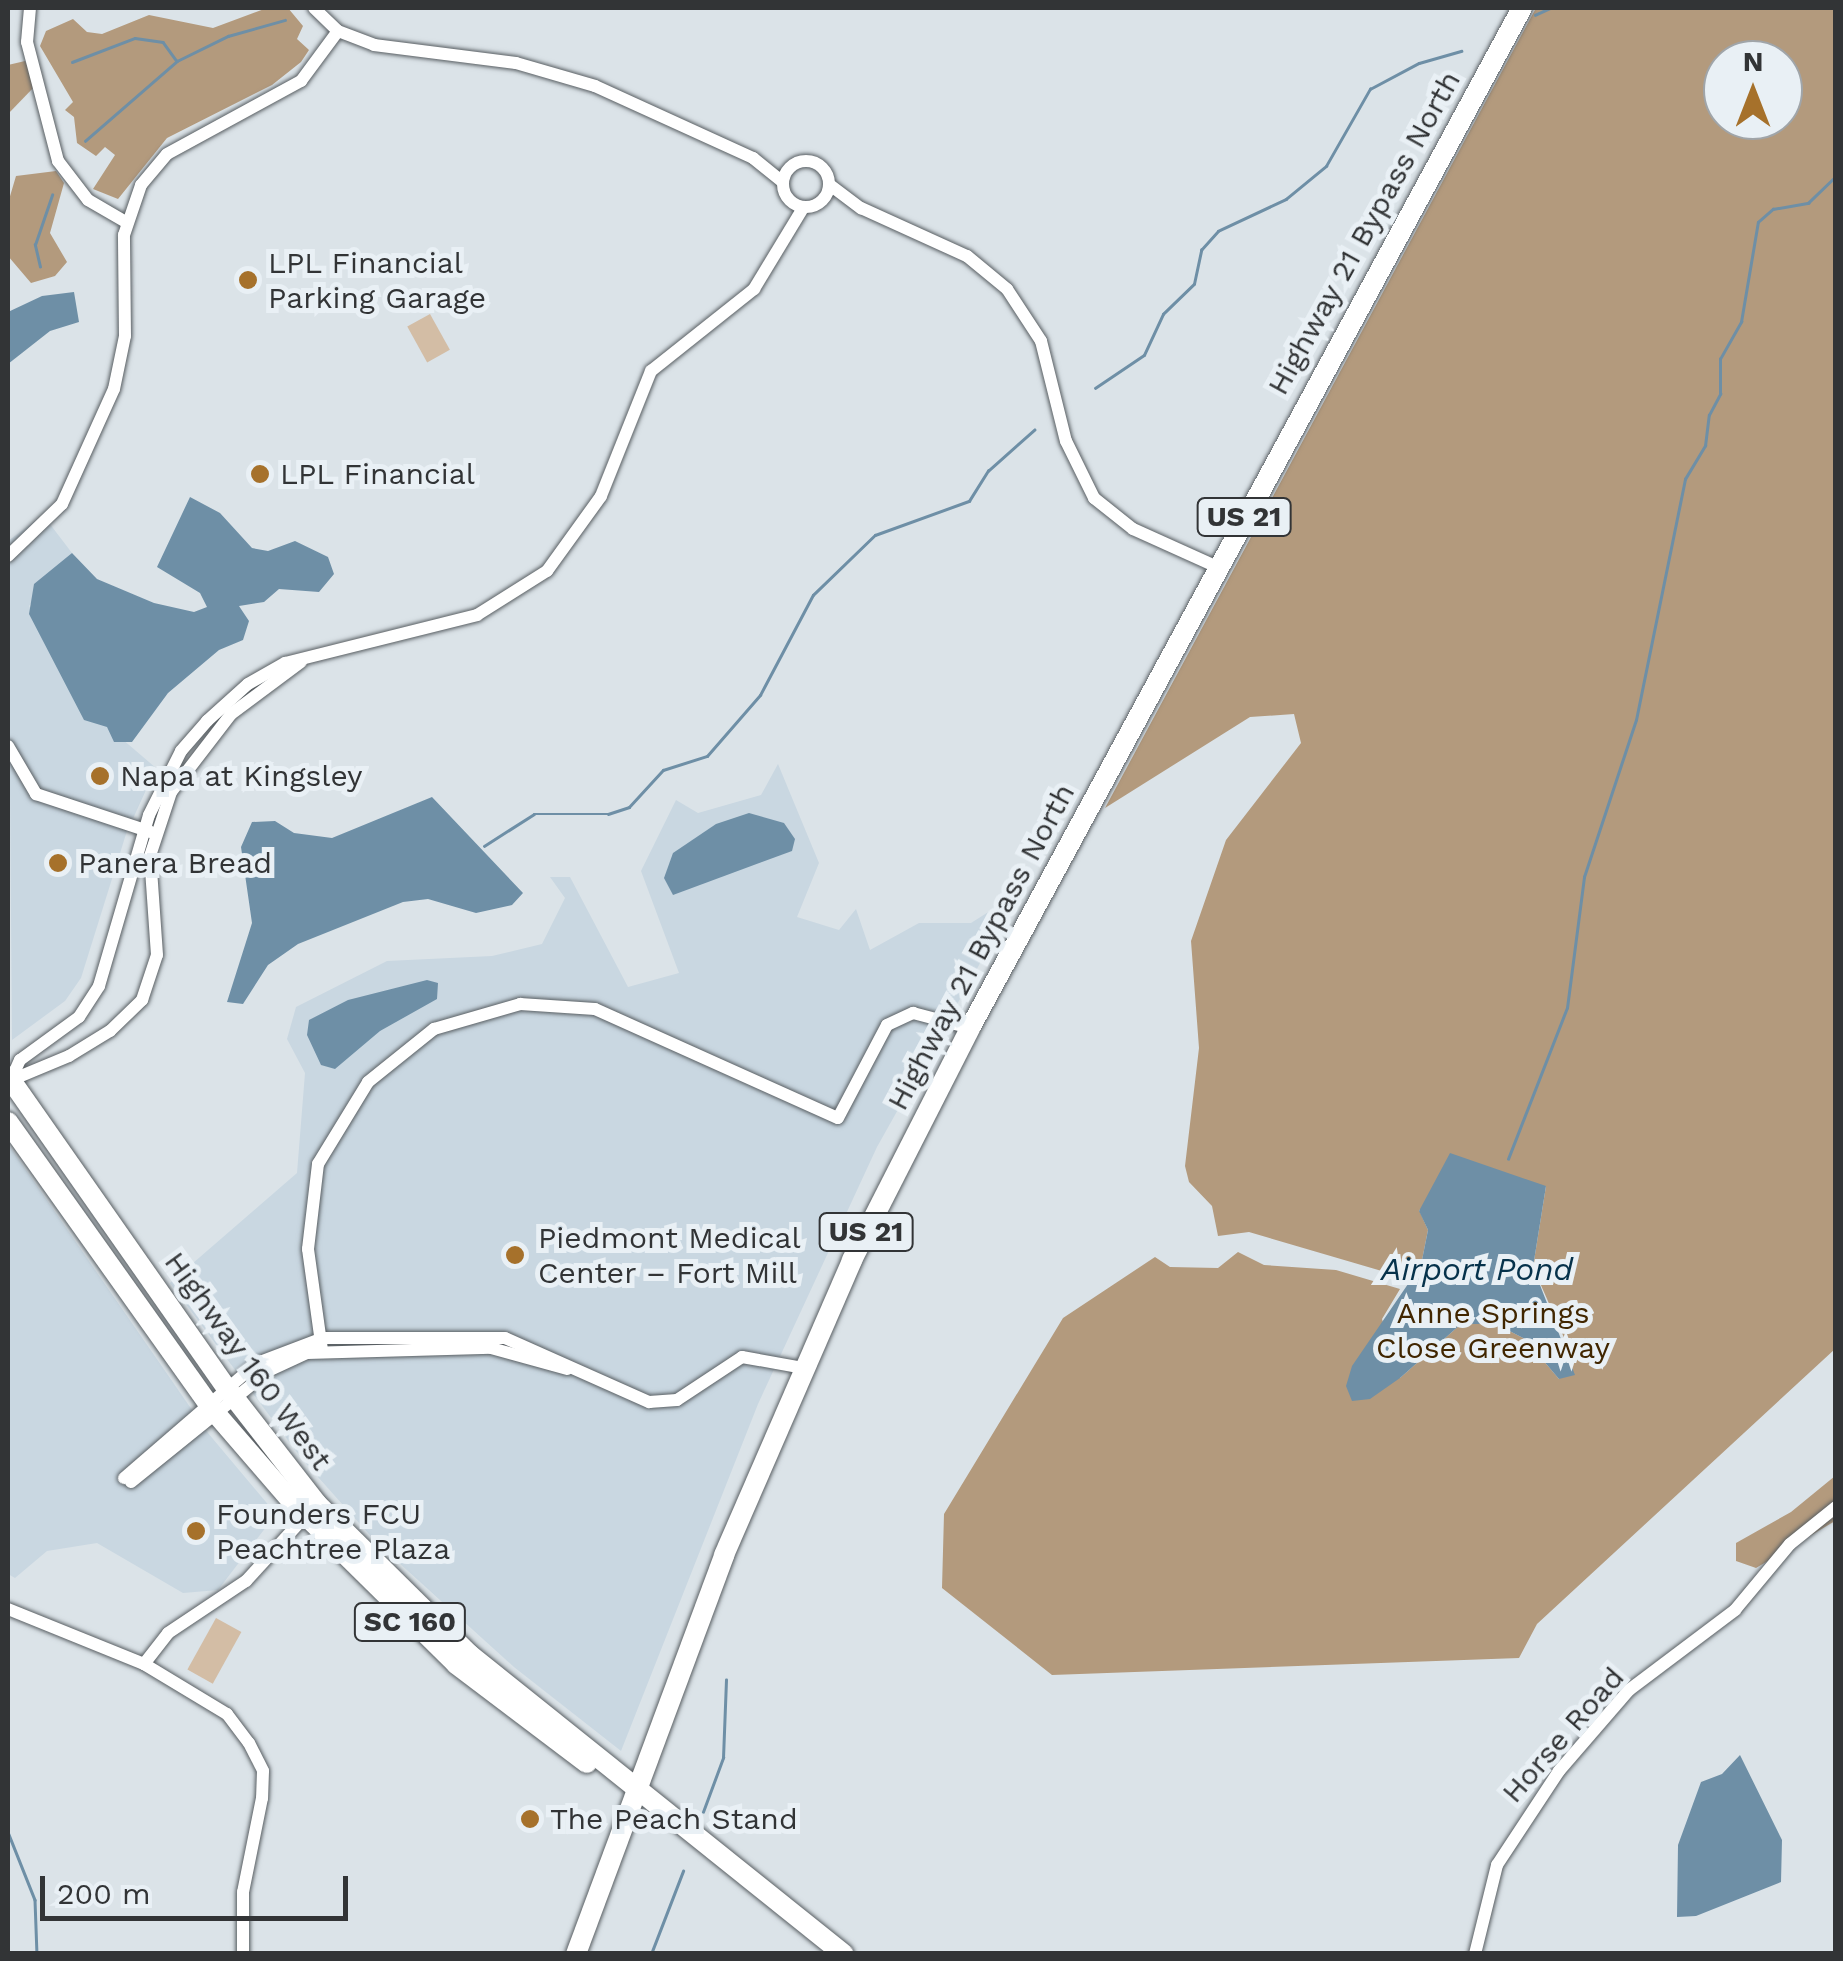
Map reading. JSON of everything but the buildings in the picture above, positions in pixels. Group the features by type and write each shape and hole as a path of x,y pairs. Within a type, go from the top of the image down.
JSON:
{"main road":[{"name":"Highway 21 Bypass North","path":"576,1954 724,1555 804,1368 970,1028 1522,8"},
{"name":"Highway 160 West","path":"8,1080 221,1400"},
{"name":"Highway 160 West","path":"8,1122 221,1400 311,1510 469,1654 637,1790"},
{"name":"SC 160","path":"637,1790 844,1954"}],"street":[{"path":"30,8 26,42 58,161 88,200 126,222"},
{"path":"314,8 338,31 374,45 516,63 572,77 753,158 791,167 805,161 820,165 830,185 861,208"},
{"path":"8,556 62,504 114,389 125,336 126,222 141,185 167,154 302,82 338,31"},
{"path":"753,158 783,182 798,205"},
{"path":"783,182 791,167"},
{"path":"824,200 830,185"},
{"path":"798,205 824,200 861,208 967,256 1008,289 1041,342 1066,441 1094,498 1133,529 1217,567"},
{"path":"8,1080 20,1060 78,1016 100,986 171,768 207,721 248,684 303,661 478,615 547,571 602,496 650,371 754,288 786,237 798,205"},
{"path":"8,746 36,794 149,832"},
{"path":"8,1080 32,1077 83,1048 142,1000 156,969 149,832"},
{"path":"322,1344 308,1249 318,1164 351,1101 394,1056 434,1029 520,1004 595,1009 838,1118 888,1025 913,1012 970,1028"},
{"path":"127,1480 221,1400 322,1344 469,1342 566,1369 632,1399 662,1403 742,1357 804,1368"},
{"name":"Horse Road","path":"1475,1954 1497,1865 1559,1771 1629,1690 1735,1610 1790,1544 1836,1507"},
{"path":"144,1664 168,1633 246,1581 311,1510"},
{"path":"8,1609 144,1664 227,1714 263,1771 260,1818 242,1892 243,1954"}],"shaded area":[{"path":"430,314 450,350 427,362 407,327"},
{"path":"43,515 72,553 29,606 108,727 156,768 126,834 81,978 65,1001 12,1040 8,541"},
{"name":"Piedmont Medical Center – Fort Mill","path":"778,764 819,863 797,917 839,930 856,909 870,950 919,923 971,923 1020,892 877,1147 758,1404 621,1751 514,1667 376,1542 302,1459 170,1283 297,1173 305,1073 287,1039 296,1007 387,961 492,956 542,944 565,898 550,877 570,877 628,987 679,973 641,871 676,800 698,813 761,795"},
{"path":"8,1144 208,1433 276,1514 218,1590 183,1593 97,1543 47,1551 15,1578 8,1574"},
{"path":"216,1618 241,1632 213,1684 187,1670"}],"green space":[{"path":"267,8 288,8 303,26 297,39 309,50 301,62 272,85 167,138 118,199 93,189 115,155 105,147 96,156 77,143 74,117 65,110 73,102 40,46 46,31 73,19 87,32 102,34 149,15 213,28"},
{"name":"Anne Springs Close Greenway","path":"1536,8 1835,8 1835,1349 1537,1624 1519,1658 1052,1675 942,1588 944,1514 1063,1318 1155,1257 1170,1267 1218,1268 1238,1252 1264,1265 1336,1270 1400,1289 1382,1319 1400,1378 1461,1324 1496,1324 1525,1339 1559,1379 1572,1356 1533,1267 1546,1186 1419,1210 1428,1230 1421,1265 1409,1279 1249,1232 1218,1236 1212,1206 1189,1182 1185,1166 1199,1048 1191,941 1226,840 1301,743 1294,714 1250,717 1105,808"},
{"path":"25,61 36,85 8,114 8,65"},
{"path":"56,171 64,183 50,233 67,262 55,276 31,283 8,256 8,203 16,176"},
{"path":"1835,1476 1835,1521 1756,1568 1736,1561 1736,1543 1791,1512"}],"water":[{"path":"74,292 79,322 50,331 8,364 8,312 42,296"},
{"path":"190,497 220,513 252,548 268,551 295,541 328,557 334,574 319,592 279,589 264,602 239,606 249,621 243,640 219,650 168,693 132,742 114,742 107,727 84,720 29,614 34,584 72,553 97,579 154,603 194,612 207,607 200,593 157,567"},
{"path":"432,797 523,893 512,905 476,913 428,899 403,902 298,944 268,965 243,1004 227,1002 252,923 241,847 252,822 275,821 294,833 332,838"},
{"path":"749,813 784,823 795,839 792,851 673,895 664,878 673,853 716,824"},
{"path":"427,980 438,983 437,999 380,1031 335,1069 321,1065 307,1035 309,1020 348,1000"},
{"name":"Airport Pond","path":"1450,1153 1546,1186 1533,1267 1575,1375 1559,1379 1525,1339 1496,1324 1461,1324 1400,1378 1370,1399 1352,1401 1346,1386 1352,1366 1421,1265 1428,1230 1419,1211"},
{"path":"1740,1755 1782,1840 1781,1882 1696,1916 1677,1917 1678,1845 1701,1782 1722,1774"}],"waterway":[{"path":"1535,15 1550,8"},
{"path":"85,141 177,61 228,36 285,20"},
{"path":"72,62 135,38 163,42 176,60"},
{"path":"1095,388 1144,355 1163,314 1194,284 1201,250 1218,231 1286,199 1326,166 1370,89 1419,63 1461,51"},
{"path":"1508,1159 1567,1008 1584,877 1636,720 1685,479 1705,446 1709,415 1720,394 1720,359 1741,322 1758,222 1773,209 1808,203 1836,176"},
{"path":"40,267 35,245 52,195"},
{"path":"484,846 534,814 608,814 629,807 663,770 707,756 760,695 813,595 875,535 969,501 988,471 1034,430"},
{"path":"703,1812 723,1758 726,1680"},
{"path":"8,1832 35,1900 37,1954"},
{"path":"651,1954 683,1871"}],"place":[{"name":"LPL Financial Parking Garage","path":"248,280"},
{"name":"LPL Financial","path":"260,474"},
{"name":"Napa at Kingsley","path":"100,776"},
{"name":"Panera Bread","path":"58,863"},
{"name":"Piedmont Medical Center – Fort Mill","path":"515,1255"},
{"name":"Founders FCU Peachtree Plaza","path":"196,1531"},
{"name":"The Peach Stand","path":"530,1819"}]}
